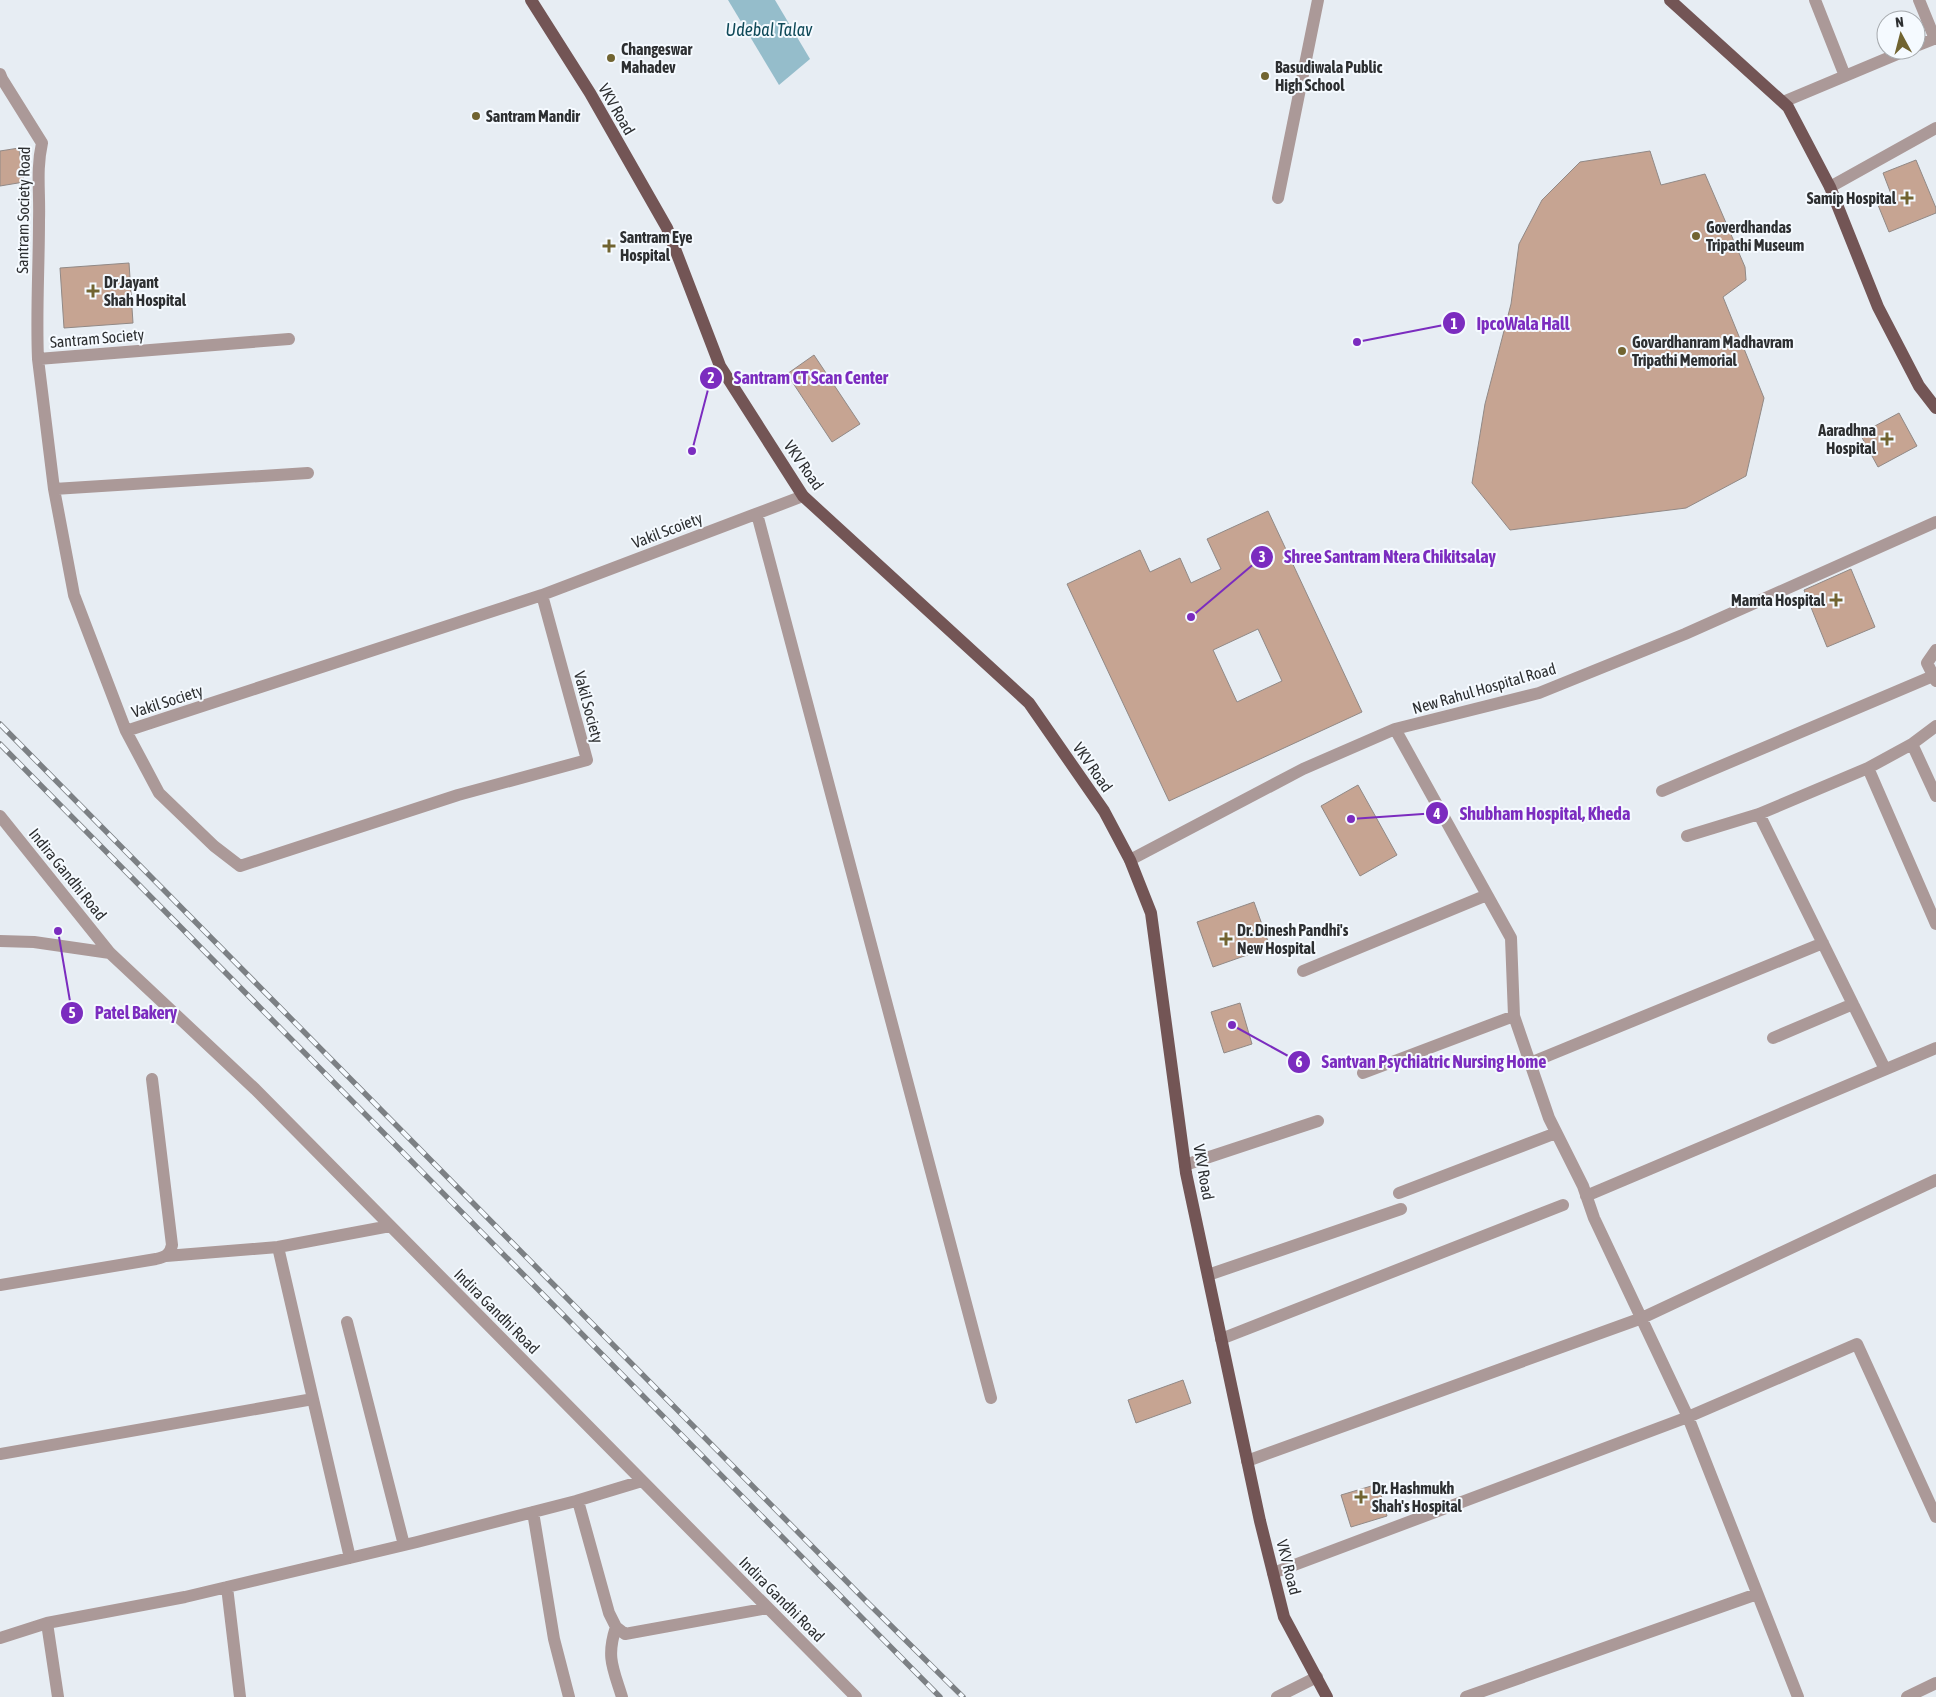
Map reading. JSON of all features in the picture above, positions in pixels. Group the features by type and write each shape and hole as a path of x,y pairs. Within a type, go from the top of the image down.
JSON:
{"main road":[{"name":"VKV Road","path":"531,0 590,93 667,228 720,366 803,496 1028,703 1104,811 1130,860 1151,913 1185,1165 1247,1461 1273,1573 1284,1617 1327,1697"},
{"path":"1670,0 1788,107 1830,187 1878,307 1919,386 1936,408"}],"street":[{"path":"1278,198 1318,0"},
{"path":"1816,0 1845,76"},
{"path":"1919,0 1936,38"},
{"path":"1783,102 1883,60"},
{"name":"Santram Society Road","path":"0,74 42,143 38,163 38,359"},
{"path":"1830,187 1936,128"},
{"name":"Santram Society","path":"126,732 74,595 54,489 38,359 289,339"},
{"path":"54,489 308,473"},
{"name":"Vakil Scoiety","path":"542,595 803,496"},
{"path":"757,514 991,1398"},
{"name":"New Rahul Hospital Road","path":"1130,860 1303,769 1395,729 1539,693 1685,634 1936,522"},
{"name":"Vakil Society","path":"542,595 587,760 458,795 240,866 214,846 158,793 126,732 542,595"},
{"path":"1662,791 1935,678 1927,663 1936,650"},
{"path":"1687,836 1759,814 1868,768 1912,744 1936,726"},
{"path":"1395,729 1511,938 1514,1016 1549,1118 1688,1417 1798,1697"},
{"path":"1912,744 1936,796"},
{"path":"1868,768 1936,924"},
{"path":"1759,814 1885,1069"},
{"name":"Indira Gandhi Road","path":"0,816 110,953 255,1089 856,1697"},
{"path":"1303,971 1487,895"},
{"path":"0,941 34,942 110,953"},
{"path":"1530,1063 1823,943"},
{"path":"1773,1038 1853,1004"},
{"path":"1363,1073 1514,1016"},
{"path":"1586,1196 1936,1048"},
{"path":"0,1285 156,1260 171,1252 172,1245 152,1079"},
{"path":"1185,1165 1318,1122"},
{"path":"1399,1193 1556,1133"},
{"path":"1247,1461 1642,1318 1936,1180"},
{"path":"1221,1338 1563,1205"},
{"path":"1208,1275 1401,1209"},
{"path":"166,1256 278,1247 390,1226"},
{"path":"278,1247 350,1558"},
{"path":"347,1322 404,1545"},
{"path":"1273,1573 1688,1417 1857,1344 1936,1517"},
{"path":"0,1454 314,1399"},
{"path":"0,1638 47,1623 185,1597 404,1545 578,1501 642,1480"},
{"path":"578,1501 609,1613 616,1627 625,1634 768,1608"},
{"path":"533,1512 554,1638 569,1697"},
{"path":"227,1587 240,1697"},
{"path":"1466,1697 1757,1594"},
{"path":"47,1623 58,1697"},
{"path":"616,1627 610,1644 610,1656 622,1697"},
{"path":"1278,1697 1316,1677"},
{"path":"1908,1697 1936,1684"}],"water":[{"name":"Udebal Talav","path":"728,0 775,0 810,59 779,85"}],"building":[{"path":"19,148 24,182 0,186 0,151"},
{"name":"Govardhanram Madhavram Tripathi Memorial","path":"1650,151 1661,185 1705,174 1745,267 1746,280 1723,297 1764,398 1746,476 1686,508 1510,530 1472,483 1485,404 1511,304 1519,244 1542,200 1580,162"},
{"path":"1916,160 1936,208 1936,213 1889,232 1878,205 1893,199 1883,173"},
{"path":"129,263 133,323 64,328 60,268"},
{"path":"814,355 860,424 832,442 787,374"},
{"path":"1899,413 1917,446 1878,467 1860,434"},
{"path":"1268,511 1362,712 1169,801 1067,584 1140,550 1150,572 1180,558 1191,583 1221,569 1207,539","holes":["1258,629 1282,681 1237,702 1213,650"]},
{"path":"1851,569 1875,627 1827,647 1804,590"},
{"path":"1358,785 1397,855 1360,876 1321,806"},
{"path":"1254,902 1270,947 1213,967 1197,922"},
{"path":"1240,1003 1252,1044 1224,1053 1211,1012"},
{"path":"1183,1380 1191,1403 1136,1423 1128,1400"},
{"path":"1378,1484 1387,1516 1351,1527 1341,1495"}],"railway":[{"path":"0,724 963,1697"},
{"path":"0,744 940,1697"}],"place":[{"name":"Changeswar Mahadev","path":"611,58"},
{"name":"Basudiwala Public High School","path":"1265,76"},
{"name":"Santram Mandir","path":"476,116"},
{"name":"Samip Hospital","path":"1907,198"},
{"name":"Goverdhandas Tripathi Museum","path":"1696,236"},
{"name":"Santram Eye Hospital","path":"609,246"},
{"name":"Dr Jayant Shah Hospital","path":"93,291"},
{"name":"IpcoWala Hall","path":"1357,342"},
{"name":"Govardhanram Madhavram Tripathi Memorial","path":"1622,351"},
{"name":"Aaradhna Hospital","path":"1887,439"},
{"name":"Santram CT Scan Center","path":"692,451"},
{"name":"Mamta Hospital","path":"1836,600"},
{"name":"Shree Santram Ntera Chikitsalay","path":"1191,617"},
{"name":"Shubham Hospital, Kheda","path":"1351,819"},
{"name":"Patel Bakery","path":"58,931"},
{"name":"Dr. Dinesh Pandhi's New Hospital","path":"1226,939"},
{"name":"Santvan Psychiatric Nursing Home","path":"1232,1025"},
{"name":"Dr. Hashmukh Shah's Hospital","path":"1361,1497"}]}
